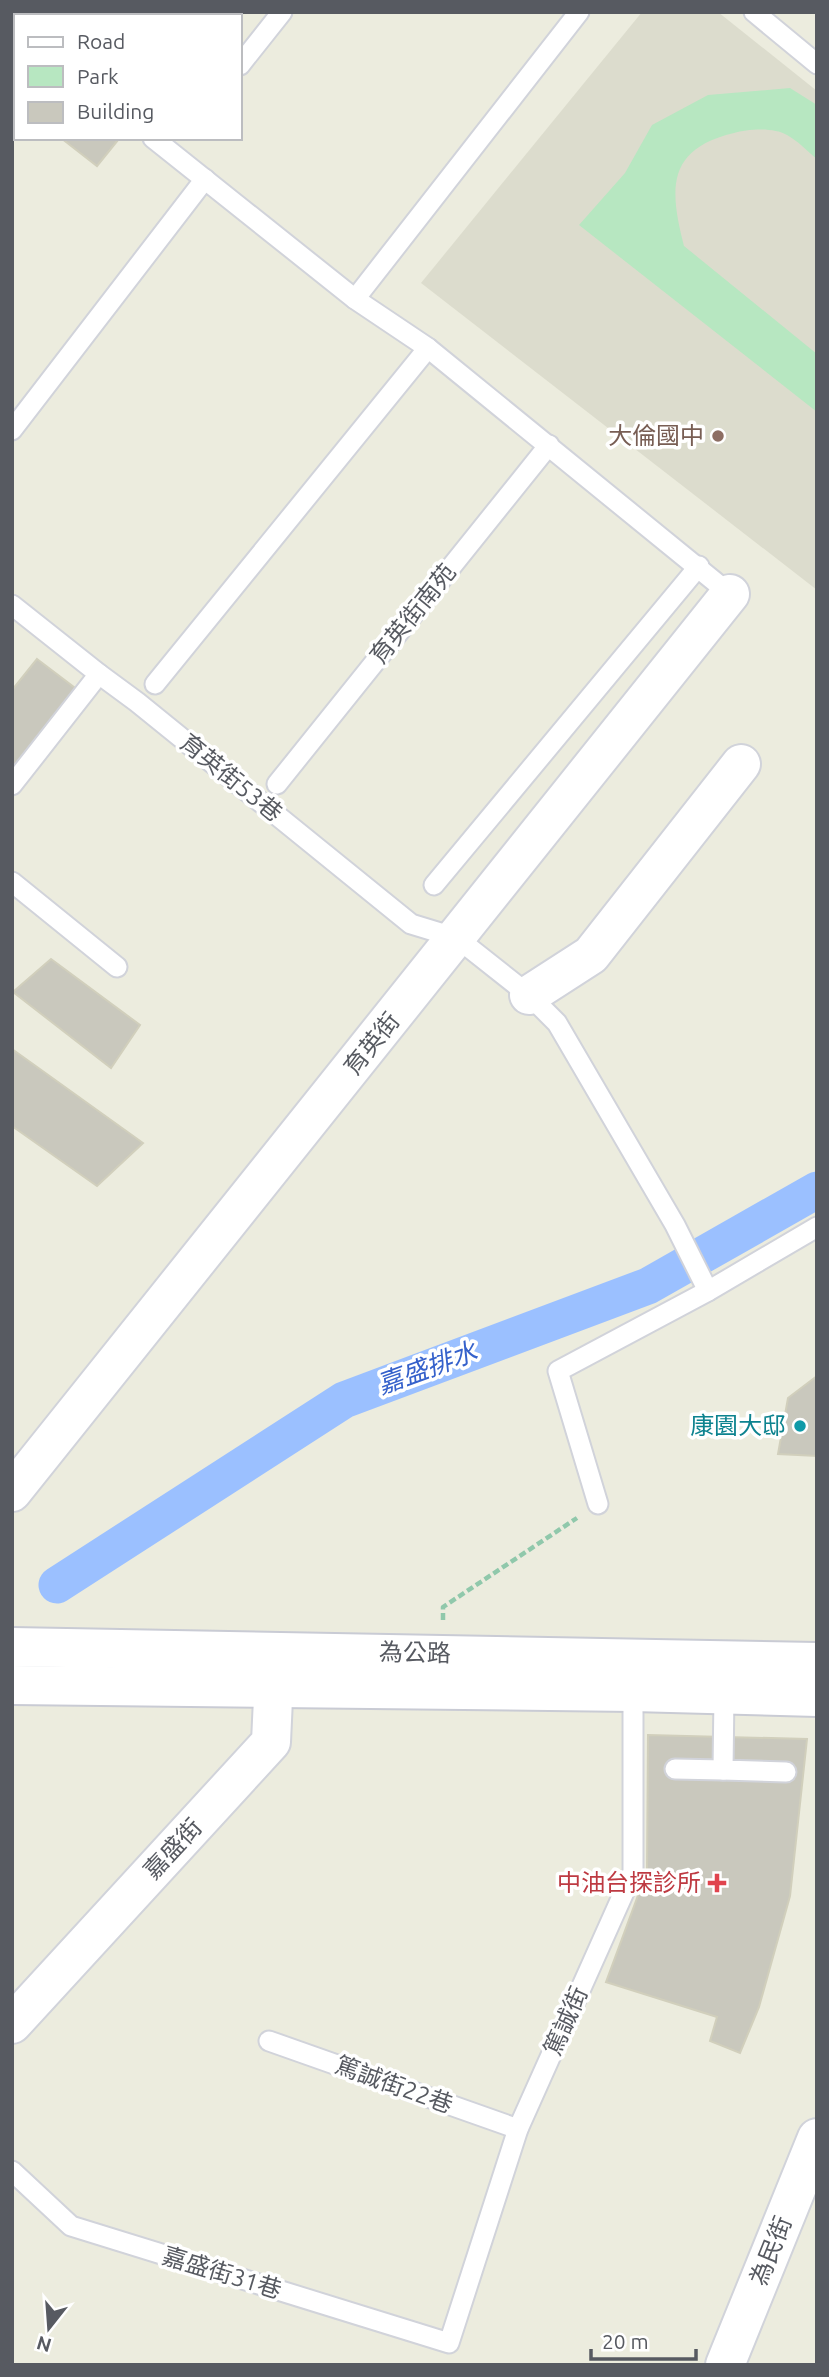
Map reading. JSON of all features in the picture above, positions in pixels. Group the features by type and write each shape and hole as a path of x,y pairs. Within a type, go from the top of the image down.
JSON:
{"street":[{"name":"育英街","path":"12,1492 730,594"},
{"path":"529,995 591,955 741,764"},
{"name":"為公路","path":"12,1647 443,1654 634,1675 724,1694 817,1697"},
{"name":"嘉盛街","path":"12,2024 271,1742 275,1650"},
{"name":"為公路","path":"12,1685 275,1689 634,1675 817,1662"},
{"name":"為民街","path":"725,2365 817,2138"}],"lane":[{"path":"242,62 282,12"},
{"path":"355,299 579,12"},
{"path":"754,12 817,64"},
{"path":"174,145 205,179 355,299 428,348 699,566 730,594"},
{"path":"12,430 205,179"},
{"path":"155,684 428,348"},
{"name":"育英街南苑","path":"277,783 549,444"},
{"path":"434,885 699,566"},
{"name":"育英街53巷","path":"12,605 137,702 411,924 457,938"},
{"path":"12,785 99,674"},
{"path":"12,882 117,967"},
{"path":"457,938 529,995 557,1023 675,1225 708,1291"},
{"path":"598,1504 558,1371 708,1291 817,1227"},
{"name":"篤誠街","path":"449,2343 518,2129 633,1872 634,1675"},
{"path":"723,1770 724,1694"},
{"path":"675,1769 786,1772"},
{"name":"篤誠街22巷","path":"270,2041 518,2129"},
{"name":"嘉盛街31巷","path":"12,2171 71,2226 449,2343"}],"path":[{"path":"443,1654 443,1607 598,1504"}],"shaded area":[{"name":"大倫國中","path":"642,12 718,12 817,91 817,590 421,283"}],"green space":[{"path":"790,88 817,105 817,159 781,132 746,130 712,140 696,149 685,160 678,174 676,206 684,246 817,354 817,412 579,225 625,173 652,125 708,95"}],"building":[{"path":"64,140 118,140 97,166"},
{"path":"37,659 79,691 12,775 12,690"},
{"path":"51,959 140,1025 111,1068 13,992"},
{"path":"12,1049 143,1143 97,1186 12,1126"},
{"name":"康園大邸","path":"817,1376 817,1456 778,1454 788,1398"},
{"name":"中油台探診所","path":"648,1735 807,1739 790,1896 759,2007 740,2053 710,2041 717,2017 606,1982 647,1871"}],"waterway":[{"name":"嘉盛排水","path":"57,1585 344,1400 648,1286 817,1190"}],"place":[{"name":"大倫國中","path":"718,436"},
{"name":"康園大邸","path":"800,1426"},
{"name":"中油台探診所","path":"717,1883"}]}
